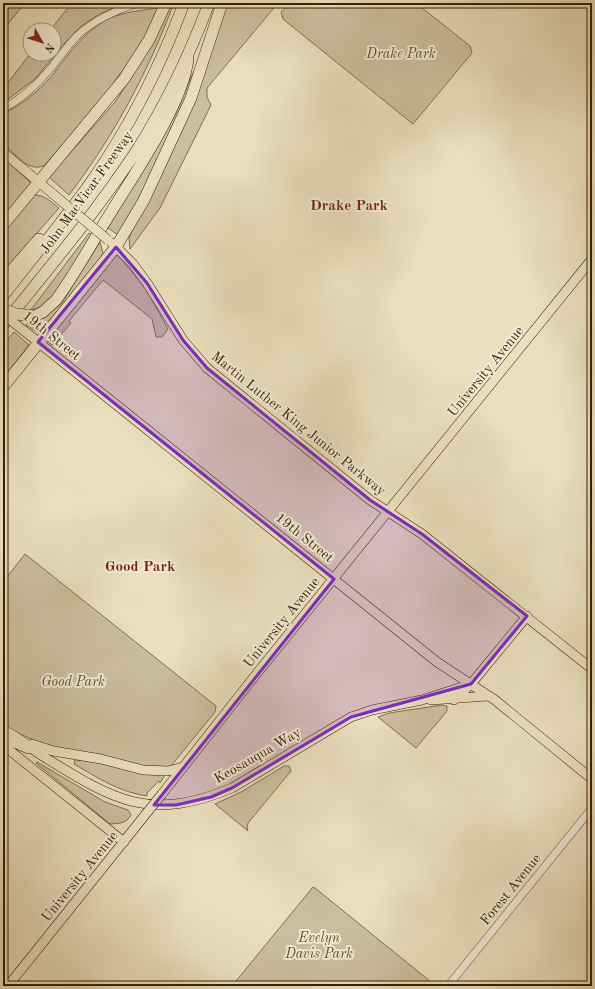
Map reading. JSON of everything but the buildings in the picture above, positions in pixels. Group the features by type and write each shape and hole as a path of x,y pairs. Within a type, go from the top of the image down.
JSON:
{"highway":[{"path":"3,225 124,79 149,40 166,3"},
{"name":"John MacVicar Freeway","path":"3,296 93,179 123,133 159,64 184,3"},
{"name":"John MacVicar Freeway","path":"3,325 70,241 137,150 161,109 209,3"},
{"path":"3,387 144,200 191,98 222,3"},
{"path":"3,309 16,314 34,316 51,306 60,294 142,162 182,85 186,74 189,50"},
{"path":"3,280 35,242 64,216"},
{"path":"3,334 70,241"}],"main road":[{"name":"Martin Luther King Junior Parkway","path":"3,152 112,244 133,264 147,283 182,340 207,368 370,500 423,535 592,669"},
{"name":"University Avenue","path":"8,986 388,511 592,259"},
{"name":"19th Street","path":"3,314 437,662 517,717 592,779"},
{"path":"454,700 471,684 526,616"},
{"name":"Keosauqua Way","path":"3,738 39,753 106,792 121,798 138,803 176,805 211,797 232,788 351,717 372,710 422,700 471,684"},
{"name":"Keosauqua Way","path":"422,700 454,700 488,696"},
{"name":"Keosauqua Way","path":"3,730 25,742 39,753"},
{"path":"25,742 52,751 101,759 143,770 168,771 183,768"},
{"path":"3,745 124,842"}],"street":[{"path":"3,109 33,87 50,70 69,44 90,25 108,14 139,3"},
{"name":"Forest Avenue","path":"448,986 592,808"}],"highlighted area":[{"path":"116,247 147,283 183,340 207,368 370,500 422,534 527,616 471,684 351,717 232,788 211,797 176,805 154,805 334,579 38,342"}],"green space":[{"path":"3,3 25,3 3,30"},
{"path":"72,3 123,3 98,15 80,27 62,47 62,22 57,22"},
{"path":"174,3 153,54 129,103 101,150 69,195 49,177 115,102 132,76 170,4"},
{"path":"226,3 278,3 207,88 207,97 211,105 160,208 130,249 129,238"},
{"name":"Drake Park","path":"290,3 416,3 470,46 472,53 413,124 283,19 281,12"},
{"path":"161,7 136,56 119,75 105,96 45,165 33,167 28,165 17,157 3,143 3,114 23,102 41,88 76,45 90,31 114,16"},
{"path":"24,62 49,62 35,79 3,103 3,89"},
{"path":"194,71 191,85 153,175 118,235 108,228 162,138"},
{"path":"3,157 31,183 3,220"},
{"path":"35,195 45,198 59,208 3,272 3,231 30,198"},
{"path":"89,233 92,235 49,303 30,311"},
{"path":"100,242 103,254 100,260 43,328 37,332 26,325 33,320 46,315 62,303"},
{"path":"117,254 146,289 168,329 162,337 156,337 152,319 103,280 69,321 71,323 52,345 47,341"},
{"path":"14,332 29,345 3,378 3,345"},
{"name":"Good Park","path":"25,554 216,706 215,712 171,766 160,769 53,749 3,726 3,582"},
{"path":"442,705 447,706 447,711 416,748 378,717 389,713"},
{"path":"75,760 93,761 165,775 160,783 159,781 147,793 147,796 127,791 109,784 74,764"},
{"path":"37,762 105,802 128,810 131,815 125,822 110,824 36,763"},
{"path":"284,766 289,766 291,771 248,823 248,831 215,804 241,792"},
{"name":"Evelyn Davis Park","path":"313,887 315,888 436,986 232,986"}],"district":[{"name":"Drake Park","path":"349,205"},
{"name":"Good Park","path":"140,566"}]}
